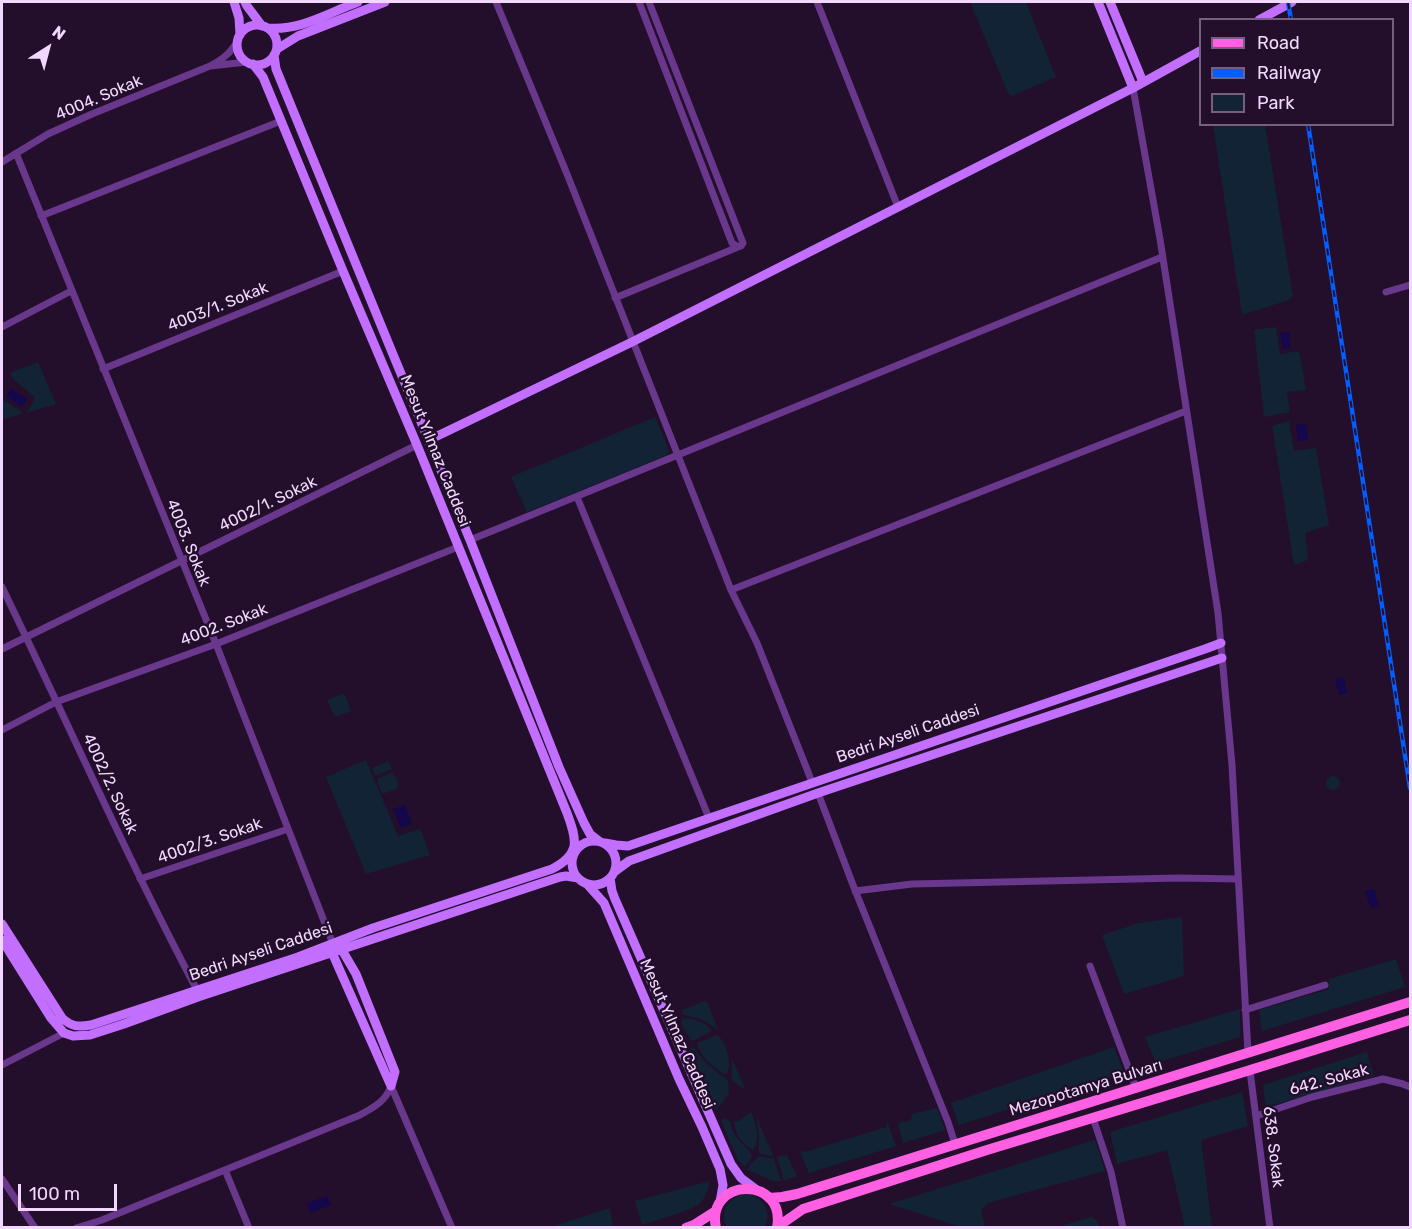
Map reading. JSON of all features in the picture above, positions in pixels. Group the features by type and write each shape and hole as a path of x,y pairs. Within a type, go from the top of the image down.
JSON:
{"main road":[{"path":"234,2 239,18 239,52 250,63 265,63 298,36 385,2"},
{"path":"245,2 246,6 276,37 276,52"},
{"path":"239,38 244,30 256,25 280,29 291,28 358,2"},
{"path":"1098,2 1133,88"},
{"path":"1110,2 1143,82"},
{"path":"1263,18 1292,2"},
{"name":"Mesut Yılmaz Caddesi","path":"276,52 276,69 470,540 560,766 590,834 602,842"},
{"path":"429,440 632,342 1133,88 1199,52"},
{"name":"Mesut Yılmaz Caddesi","path":"250,63 263,77 417,445 574,830 573,853"},
{"name":"Bedri Ayseli Caddesi","path":"602,842 628,846 1221,643"},
{"name":"Bedri Ayseli Caddesi","path":"612,875 629,861 818,793 1222,658"},
{"path":"585,842 602,842 614,853 616,859 612,875 599,885 587,884 578,878 572,869 573,853 585,842"},
{"name":"Bedri Ayseli Caddesi","path":"64,1033 74,1036 90,1035 124,1024 335,947 373,928 552,869 564,863 573,853"},
{"name":"Mesut Yılmaz Caddesi","path":"612,875 612,891 615,899 731,1164 741,1178 757,1190"},
{"name":"Bedri Ayseli Caddesi","path":"2,924 62,1018 69,1024 80,1027 560,877 578,878"},
{"name":"Mesut Yılmaz Caddesi","path":"587,884 604,903 720,1169 723,1185 718,1206"},
{"path":"2,940 5,952 64,1033"},
{"path":"335,947 392,1086"},
{"name":"Mezopotamya Bulvarı","path":"769,1198 797,1194 1410,1002"},
{"name":"Mezopotamya Bulvarı","path":"777,1227 803,1209 1410,1020"},
{"path":"686,1227 694,1225 718,1206 728,1194 737,1189 747,1188 757,1190 773,1202 777,1211 777,1227"},
{"path":"716,1227 718,1206"}],"street":[{"path":"496,2 567,174 731,590 757,643 812,782"},
{"path":"639,2 732,243 738,247"},
{"path":"615,298 743,243 649,2"},
{"path":"817,2 898,207"},
{"path":"210,66 233,50 239,38"},
{"path":"210,66 250,63"},
{"name":"4004. Sokak","path":"2,162 48,134 210,66"},
{"path":"1133,88 1218,613 1232,765 1248,1053"},
{"path":"41,216 281,121"},
{"name":"4003. Sokak","path":"16,153 216,644 335,947"},
{"path":"470,540 1162,257"},
{"name":"4003/1. Sokak","path":"103,369 343,271"},
{"path":"1386,292 1410,285"},
{"path":"2,327 71,291"},
{"path":"731,590 1186,411"},
{"name":"4002/1. Sokak","path":"2,650 417,445"},
{"path":"578,497 709,818"},
{"name":"4002. Sokak","path":"2,730 56,702 216,644 458,547"},
{"name":"4002/2. Sokak","path":"2,587 140,879 197,990"},
{"path":"818,793 955,1144"},
{"name":"4002/3. Sokak","path":"140,879 288,829"},
{"path":"855,891 912,884 1179,878 1237,879"},
{"path":"1090,966 1136,1088"},
{"path":"1245,1010 1325,985"},
{"path":"2,1065 64,1033"},
{"name":"638. Sokak","path":"1250,1071 1270,1227"},
{"name":"642. Sokak","path":"1256,1116 1312,1097 1383,1079 1403,1083 1410,1087"},
{"path":"76,1227 102,1220 360,1115 379,1104 388,1095 392,1086"},
{"path":"392,1086 452,1227"},
{"path":"1093,1118 1111,1172 1123,1227"},
{"path":"225,1170 249,1227"},
{"path":"2,1182 35,1227"}],"green space":[{"path":"970,2 1026,2 1056,77 1012,96 1008,93"},
{"path":"1213,126 1265,126 1293,296 1289,300 1242,315"},
{"path":"1276,327 1280,354 1299,351 1306,390 1287,392 1290,412 1264,417 1254,330"},
{"path":"38,362 56,404 27,413 35,397 14,380 10,373"},
{"path":"2,399 23,413 2,420"},
{"path":"655,417 669,451 667,455 527,512 511,477"},
{"path":"1289,421 1294,451 1316,448 1329,525 1305,533 1308,560 1294,565 1272,426"},
{"path":"344,693 351,711 335,717 327,700"},
{"path":"366,760 398,836 420,829 430,855 366,874 326,777"},
{"path":"388,761 392,769 375,776 372,768"},
{"path":"393,772 399,785 397,789 382,794 377,779"},
{"path":"1333,776 1338,778 1340,783 1338,788 1333,790 1328,788 1326,783 1328,778"},
{"path":"1182,917 1184,976 1124,994 1102,935 1139,923"},
{"path":"1396,959 1405,987 1262,1031 1259,1010 1329,989 1329,979"},
{"path":"704,1001 707,1002 717,1029 703,1020 681,1014 683,1010"},
{"path":"1240,1009 1240,1037 1156,1063 1145,1037"},
{"path":"682,1018 699,1021 712,1031 693,1041 682,1026"},
{"path":"718,1035 728,1054 729,1065 726,1075 704,1057 697,1043"},
{"path":"693,1047 705,1062 728,1081 729,1094 716,1109 689,1050"},
{"path":"1114,1047 1124,1073 959,1125 951,1103"},
{"path":"1367,1052 1374,1076 1266,1107 1263,1085"},
{"path":"732,1059 745,1088 744,1089 732,1080"},
{"path":"1242,1092 1248,1126 1201,1140 1212,1227 1185,1227 1167,1150 1117,1164 1110,1132"},
{"path":"937,1108 945,1130 903,1143 898,1123 911,1120 912,1114"},
{"path":"751,1112 757,1137 753,1150 740,1138 734,1121 738,1121"},
{"path":"756,1116 773,1155 772,1156 759,1152"},
{"path":"725,1118 730,1121 737,1138 748,1149 752,1157 745,1167 738,1160 721,1121"},
{"path":"887,1121 896,1146 809,1173 800,1152 886,1127"},
{"path":"1095,1140 1105,1171 988,1203 981,1210 985,1227 961,1227 889,1204"},
{"path":"787,1155 797,1176 784,1181 777,1157"},
{"path":"759,1156 774,1159 781,1181 772,1181 748,1170"},
{"path":"710,1181 708,1190 700,1203 681,1213 642,1225 635,1201"},
{"path":"746,1194 758,1198 765,1205 768,1215 765,1227 727,1228 724,1216 727,1206 734,1198"},
{"path":"610,1208 613,1227 551,1227"},
{"path":"1092,1217 1097,1221 1099,1227 1057,1227"}],"shaded area":[{"path":"1289,332 1291,348 1283,349 1280,333"},
{"path":"11,388 27,399 22,407 6,396"},
{"path":"1306,424 1308,440 1298,441 1296,425"},
{"path":"1344,677 1347,693 1339,695 1335,679"},
{"path":"405,805 412,824 401,828 393,809"},
{"path":"1374,889 1379,906 1371,908 1365,891"},
{"path":"327,1196 331,1205 310,1213 307,1203"}],"railway":[{"path":"1288,2 1291,18"},
{"path":"1308,126 1410,788"}]}
